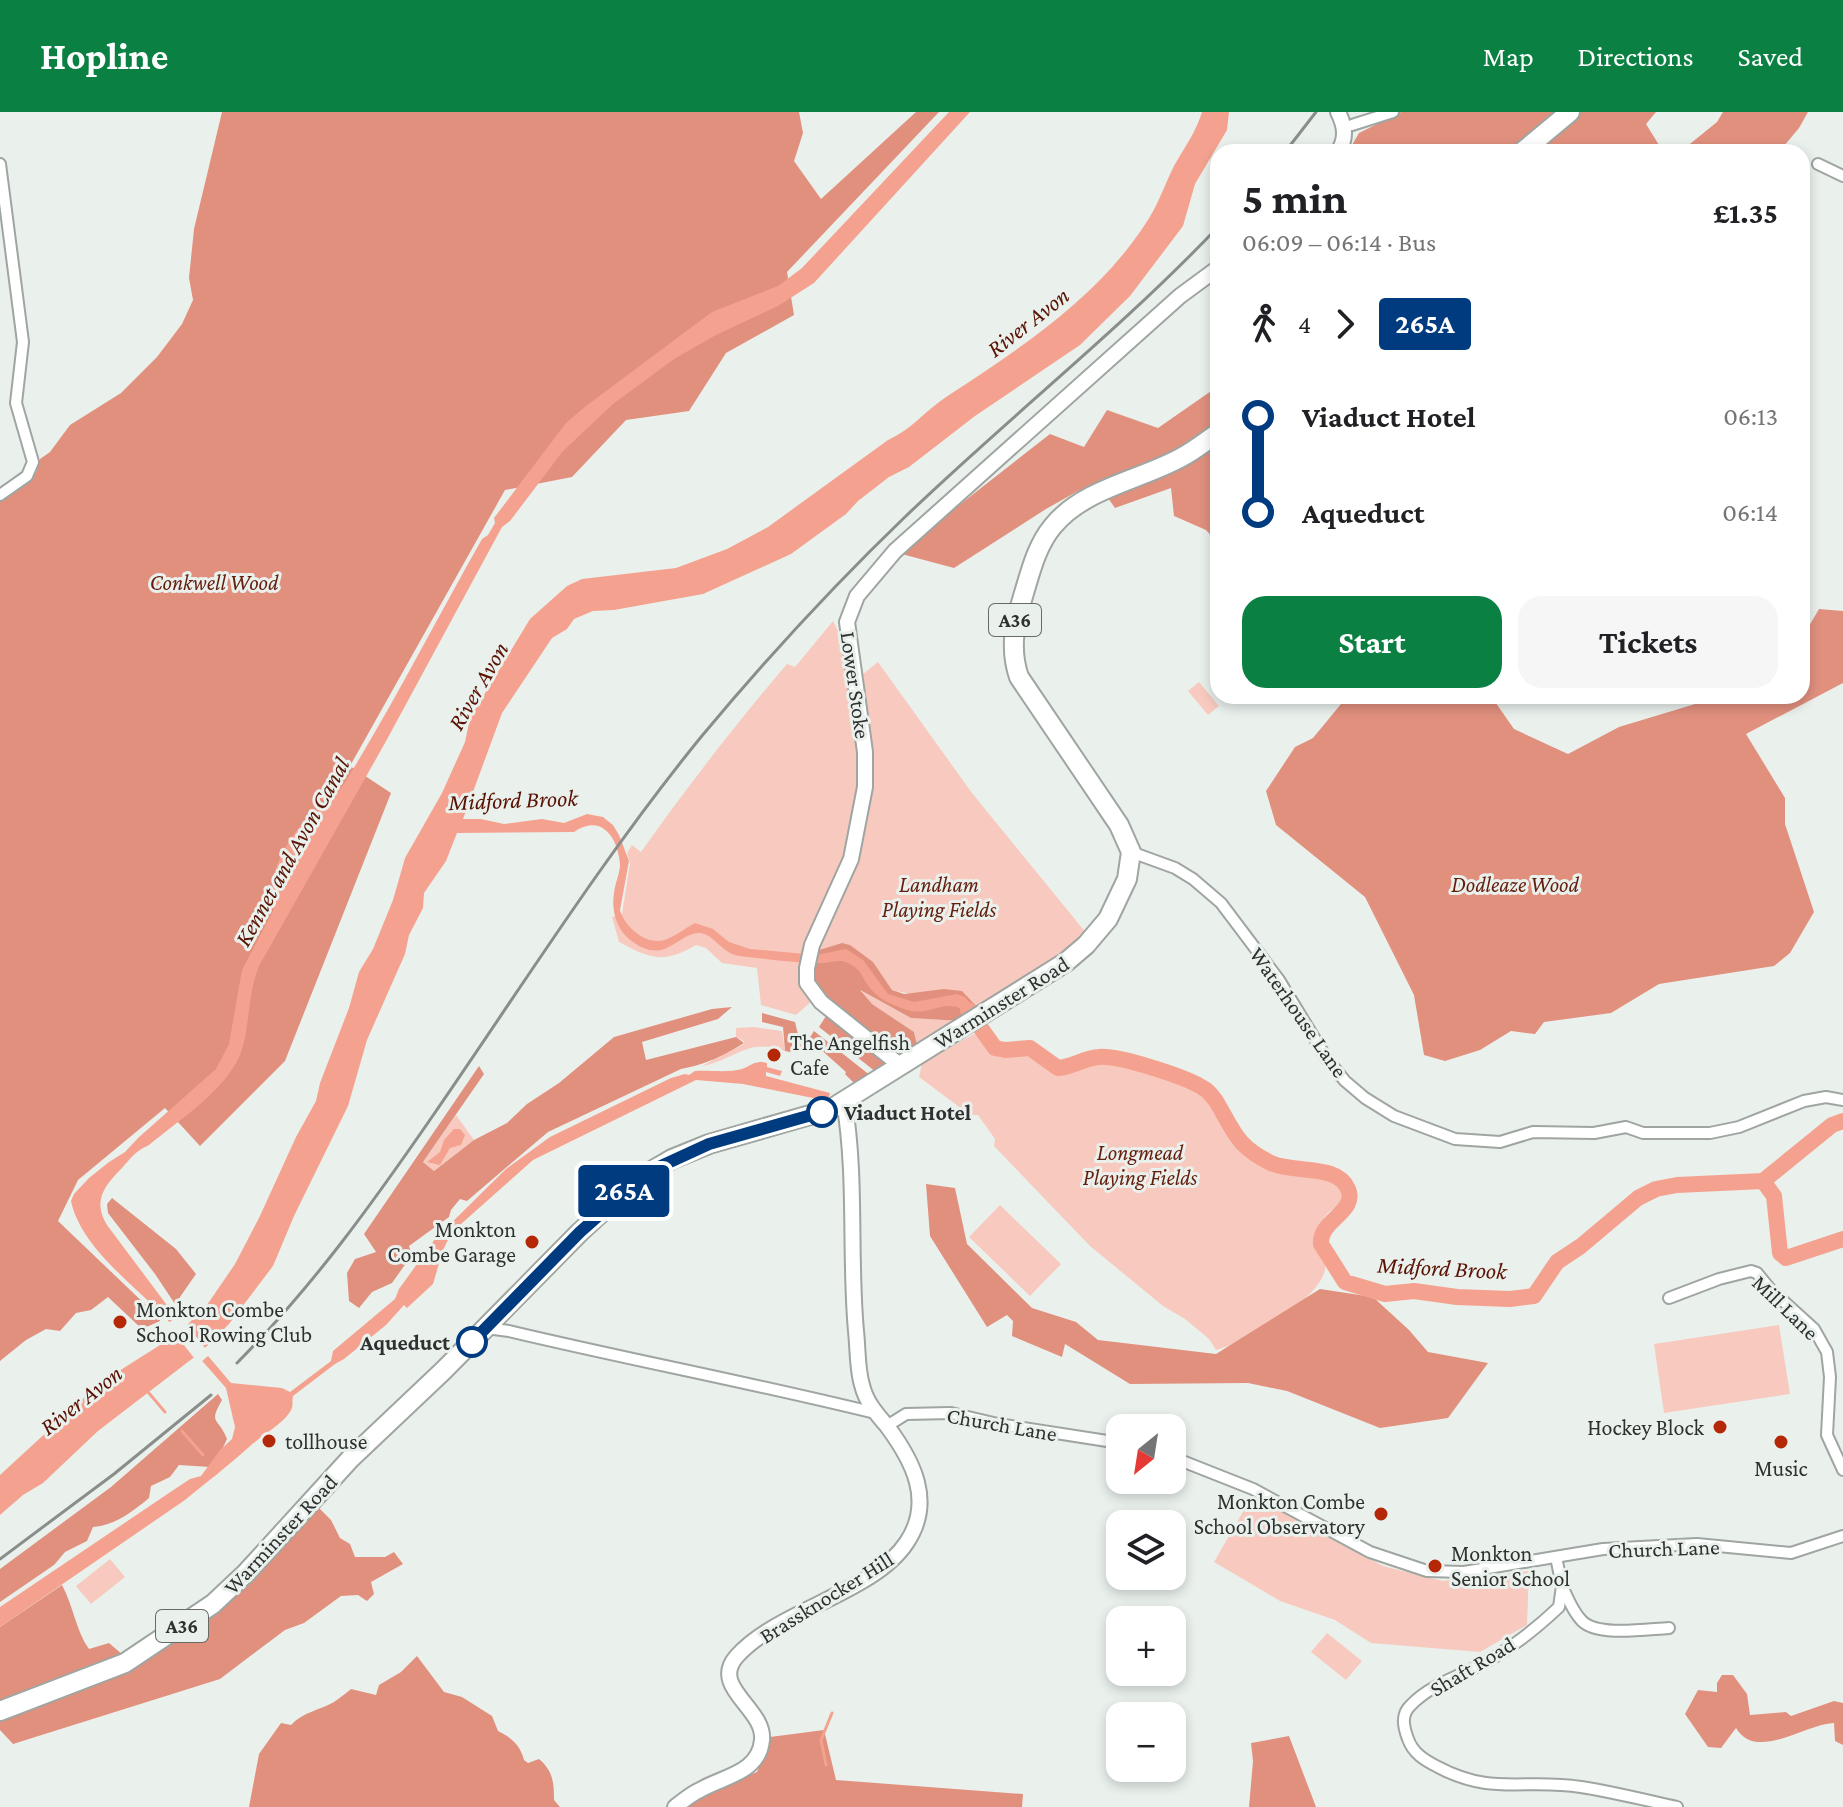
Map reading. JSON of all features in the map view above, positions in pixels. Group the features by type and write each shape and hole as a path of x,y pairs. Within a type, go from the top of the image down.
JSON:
{"highway":[{"path":"1532,144 1570,112"},
{"name":"A36","path":"1131,852 1119,825 1019,677 1014,662 1014,625 1035,556 1061,517 1089,498 1182,457 1210,438"},
{"name":"Warminster Road","path":"0,1711 125,1663 213,1604 246,1573 350,1459 580,1232 648,1172 709,1144 841,1108 901,1066 1066,962 1086,945 1108,919 1127,879 1131,852"}],"main road":[{"path":"1338,112 1348,126 1342,144"},
{"name":"Lower Stoke","path":"901,1066 821,1002 806,977 808,960 847,871 861,815 865,752 848,635 850,609 857,596 895,551 1180,296 1210,274"},
{"name":"Brassknocker Hill","path":"675,1807 701,1789 740,1772 756,1760 762,1738 761,1724 731,1686 729,1673 737,1656 771,1631 882,1568 908,1542 919,1511 921,1491 917,1474 887,1426 875,1413 861,1384 852,1284 851,1138 841,1108"}],"street":[{"path":"1348,126 1358,112"},
{"path":"1348,126 1393,112"},
{"path":"0,164 23,342 16,403 33,462 27,476 0,495"},
{"path":"1818,164 1843,176"},
{"name":"Waterhouse Lane","path":"1131,852 1175,868 1221,903 1279,980 1327,1059 1345,1081 1394,1116 1455,1139 1500,1142 1533,1132 1594,1133 1626,1127 1643,1133 1710,1133 1739,1127 1804,1101 1826,1097 1843,1100"},
{"name":"Mill Lane","path":"1669,1298 1719,1279 1751,1271 1757,1273 1814,1329 1827,1352 1830,1377 1827,1435 1843,1470"},
{"path":"486,1328 750,1383 875,1413"},
{"name":"Church Lane","path":"887,1426 906,1414 951,1413 1106,1441"},
{"name":"Church Lane","path":"1186,1463 1253,1489 1370,1552 1427,1571 1455,1572 1603,1549 1697,1544 1791,1553 1843,1536"},
{"path":"1556,1557 1562,1586 1583,1623 1607,1630 1669,1628"},
{"name":"Shaft Road","path":"1562,1586 1561,1601 1553,1612 1496,1656 1434,1687 1408,1707 1403,1721 1411,1747 1431,1764 1460,1779 1479,1784 1499,1787 1523,1784 1579,1786 1677,1807"}],"green space":[{"name":"Conkwell Wood","path":"222,112 799,112 803,133 794,161 821,199 916,112 939,112 787,272 794,315 726,353 689,411 626,420 572,477 505,490 350,766 391,793 285,1061 200,1146 165,1108 78,1180 58,1221 159,1314 160,1321 142,1329 108,1297 91,1310 76,1313 60,1331 46,1329 26,1340 0,1361 0,499 36,473 40,459 50,452 70,425 121,393 157,357 182,324 193,300 189,278 194,229"},
{"path":"1401,112 1656,112 1646,124 1658,144 1353,144 1359,133"},
{"path":"1723,112 1808,112 1786,144 1690,144 1717,122"},
{"path":"1210,392 1210,534 1174,516 1171,488 1115,508 1108,498 1123,478 1078,491 954,568 898,553 1050,434 1084,447 1107,410 1158,428"},
{"name":"Dodleaze Wood","path":"1819,609 1843,611 1843,683 1810,700 1810,624"},
{"path":"833,621 843,642 854,697 862,769 840,878 806,951 812,1001 796,1015 761,1005 757,968 722,963 706,948 696,945 666,957 640,952 619,942 612,917 622,914 630,863 627,853 632,845 641,852 712,756 787,664 795,667"},
{"name":"Landham Playing Fields","path":"878,662 972,793 1087,934 1071,951 980,1010 892,990 883,977 825,949 816,951 839,907 858,851 871,772 871,738 863,674"},
{"path":"1199,682 1210,695 1210,704 1219,706 1208,715 1188,691"},
{"name":"Dodleaze Wood","path":"1341,704 1497,704 1514,729 1568,754 1619,727 1695,704 1803,704 1746,734 1785,798 1785,824 1814,912 1790,953 1774,966 1659,984 1611,1013 1544,1022 1535,1034 1511,1031 1480,1050 1445,1061 1424,1055 1414,995 1365,897 1276,825 1266,791 1295,747 1313,738"},
{"path":"842,943 850,945 873,962 892,990 904,994 944,989 962,991 980,1010 961,1021 911,1018 860,990 872,1004 914,1032 918,1049 909,1053 897,1050 822,996 816,985 816,951"},
{"path":"857,989 911,1018 961,1021 918,1049 914,1032 872,1004"},
{"path":"732,1007 718,1019 642,1042 646,1060 736,1037 744,1043 548,1132 467,1201 460,1199 449,1217 409,1246 412,1255 392,1283 372,1292 359,1308 349,1301 347,1273 355,1259 376,1252 364,1234 479,1066 484,1074 423,1162 434,1171 474,1140 507,1123 614,1037 712,1009"},
{"path":"762,1013 795,1022 801,1047 795,1053 785,1051 783,1027 762,1022"},
{"path":"826,1016 882,1058 885,1066 876,1072 819,1027"},
{"path":"736,1028 782,1031 785,1051 761,1046 702,1066 744,1044 736,1037"},
{"path":"814,1031 871,1076 855,1084 809,1039"},
{"name":"Longmead Playing Fields","path":"976,1033 997,1055 1030,1054 1065,1074 1076,1071 1085,1063 1107,1057 1205,1088 1232,1138 1251,1156 1278,1169 1327,1179 1341,1188 1341,1201 1326,1216 1315,1241 1325,1267 1320,1282 1296,1307 1279,1319 1244,1339 1216,1350 1209,1339 1185,1319 1163,1306 1090,1246 994,1146 995,1139 978,1115 970,1115 919,1077 922,1063"},
{"path":"456,1115 474,1140 434,1171 423,1162"},
{"path":"926,1184 955,1188 967,1244 1032,1308 1076,1322 1098,1340 1216,1354 1320,1289 1373,1297 1428,1352 1488,1363 1448,1418 1380,1428 1287,1391 1248,1383 1130,1384 1065,1344 1062,1357 1012,1336 1013,1321 1007,1315 987,1327 930,1236"},
{"path":"112,1198 176,1249 196,1274 180,1297 181,1304 175,1304 108,1213 107,1204"},
{"path":"1000,1205 1061,1264 1030,1296 969,1237"},
{"path":"1779,1325 1790,1394 1664,1413 1654,1344"},
{"path":"218,1394 222,1400 215,1417 227,1439 210,1467 179,1465 170,1477 151,1486 149,1498 136,1508 116,1521 93,1527 87,1541 65,1552 54,1565 0,1602 0,1569 111,1487"},
{"path":"1252,1496 1383,1566 1443,1581 1529,1571 1527,1625 1480,1652 1371,1643 1335,1620 1280,1601 1214,1562"},
{"path":"315,1504 331,1520 340,1538 350,1544 355,1557 385,1557 394,1552 403,1564 371,1582 374,1594 367,1601 358,1595 341,1596 304,1623 285,1630 220,1679 13,1744 0,1730 0,1627 62,1585 89,1649 109,1643 137,1667 207,1621 231,1600"},
{"path":"110,1559 125,1577 91,1604 76,1586"},
{"path":"1327,1633 1362,1661 1346,1680 1311,1652"},
{"path":"417,1656 444,1692 462,1697 492,1716 498,1731 515,1742 524,1760 528,1763 539,1759 544,1763 552,1777 554,1800 560,1807 249,1807 259,1754 281,1723 291,1725 306,1714 334,1702 351,1689 376,1695 379,1685 401,1672"},
{"path":"1722,1675 1733,1675 1747,1694 1750,1715 1786,1712 1791,1716 1834,1701 1843,1703 1843,1745 1835,1741 1834,1723 1768,1742 1745,1738 1736,1728 1721,1748 1708,1747 1685,1714 1698,1690 1717,1692 1717,1683"},
{"path":"824,1730 836,1780 1023,1794 1022,1807 682,1807 704,1793 757,1772 770,1737"},
{"path":"1289,1736 1316,1807 1249,1807 1253,1761 1251,1743"}],"water":[{"name":"Kennet and Avon Canal","path":"949,112 970,112 814,283 778,306 674,359 613,404 563,451 510,521 502,527 259,966 243,1046 237,1061 204,1101 131,1158 105,1189 101,1209 107,1225 184,1328 207,1305 235,1264 259,1218 316,1101 359,972 373,949 393,900 405,858 442,793 465,742 470,718 530,619 567,586 582,579 676,568 727,549 768,527 904,431 946,397 1054,321 1103,277 1153,212 1202,112 1229,112 1227,130 1219,144 1210,144 1210,159 1195,184 1183,226 1130,296 1080,345 975,416 909,467 889,477 846,514 791,554 703,594 593,611 574,619 567,629 552,638 502,713 463,819 504,824 542,819 564,823 587,814 603,817 619,835 629,861 620,910 630,927 640,936 653,941 664,940 695,923 713,929 729,942 750,949 816,955 846,949 863,960 888,994 914,1002 957,994 965,997 980,1016 972,1021 965,1012 950,1006 925,1011 907,1010 879,997 857,969 842,961 803,963 740,956 699,933 661,950 642,948 627,938 616,920 613,900 620,868 619,854 612,837 600,827 592,825 574,832 457,833 446,861 424,893 423,908 367,1040 348,1106 273,1266 229,1324 203,1350 231,1383 282,1388 290,1392 331,1361 333,1351 395,1299 435,1239 506,1169 550,1137 671,1078 695,1071 737,1070 763,1062 767,1063 767,1067 782,1071 780,1076 766,1072 766,1076 830,1093 828,1101 743,1084 696,1080 533,1160 452,1232 433,1284 407,1308 404,1305 386,1325 344,1359 293,1396 292,1408 279,1424 185,1500 0,1627 0,1607 190,1479 201,1476 232,1439 235,1427 226,1388 197,1355 98,1431 43,1483 0,1515 0,1475 100,1383 179,1333 117,1272 88,1238 77,1220 71,1201 74,1194 216,1069 229,1044 242,970 273,911 274,878 288,844 304,822 344,784 482,539 495,523 494,518 566,423 712,312 778,286 802,268"},
{"path":"454,1129 460,1129 465,1135 461,1145 450,1148 440,1165 427,1162 440,1152 444,1140"}],"pier":[{"path":"179,1315 210,1354 199,1364 167,1324"}],"waterway":[{"name":"Midford Brook","path":"968,1010 995,1048 1030,1048 1058,1068 1094,1058 1121,1059 1195,1083 1210,1094 1237,1137 1259,1157 1280,1166 1335,1176 1348,1189 1350,1197 1348,1204 1326,1229 1321,1244 1345,1282 1385,1294 1414,1291 1457,1297 1510,1299 1534,1296 1557,1262 1638,1198 1656,1189 1677,1185 1763,1181 1832,1125 1843,1121"},
{"name":"Midford Brook","path":"1763,1181 1774,1196 1780,1253 1786,1258 1843,1239"},
{"path":"148,1392 165,1412"},
{"path":"182,1431 203,1455"},
{"path":"826,1765 821,1740 832,1713"}],"railway":[{"path":"1291,144 1316,112"},
{"path":"237,1363 292,1304 365,1212 597,875 665,782 726,708 801,623 880,541 1142,302 1210,235"},
{"path":"0,1559 114,1474 211,1395"}],"bus line":[{"name":"265A","path":"472,1342 580,1232 648,1172 709,1144 822,1112"}],"place":[{"name":"The Angelfish Cafe","path":"774,1055"},
{"name":"Viaduct Hotel","path":"822,1112"},
{"name":"Monkton Combe Garage","path":"532,1242"},
{"name":"Monkton Combe School Rowing Club","path":"120,1322"},
{"name":"Aqueduct","path":"472,1342"},
{"name":"Hockey Block","path":"1720,1427"},
{"name":"tollhouse","path":"269,1441"},
{"name":"Music","path":"1781,1442"},
{"name":"Monkton Combe School Observatory","path":"1381,1514"},
{"name":"Monkton Senior School","path":"1435,1566"}],"water label":[{"name":"River Avon","path":"1028,322"},
{"name":"River Avon","path":"478,686"},
{"name":"River Avon","path":"81,1400"}]}
